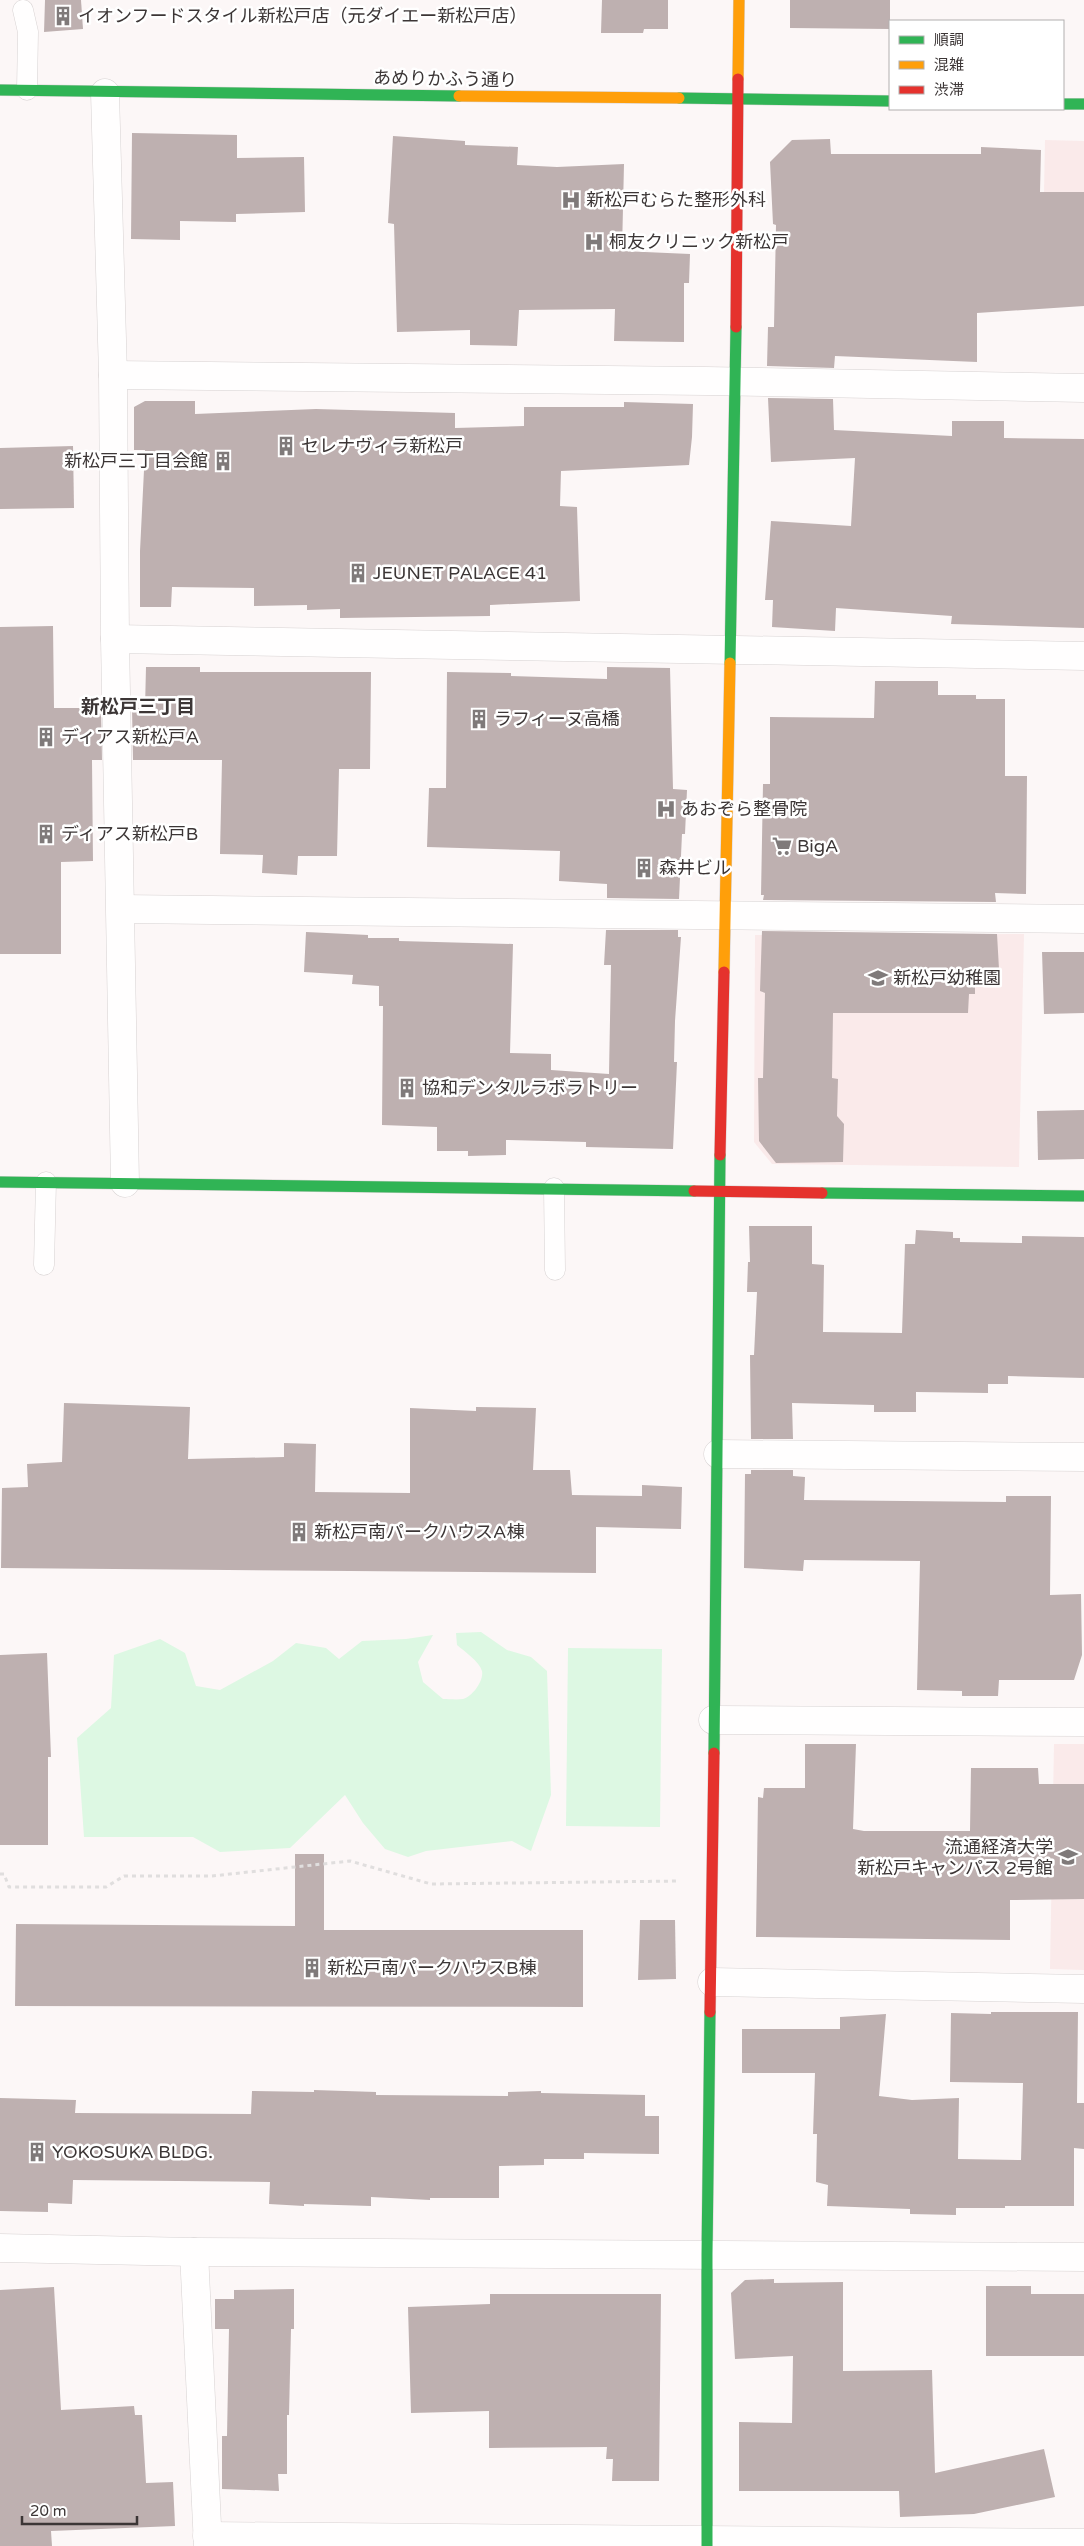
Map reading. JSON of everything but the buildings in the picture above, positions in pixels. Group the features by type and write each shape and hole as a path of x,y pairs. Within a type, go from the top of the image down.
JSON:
{"street":[{"path":"707,2543 707,2254 718,1454 719,1190 724,916 732,650 739,0"},
{"name":"あめりかふう通り","path":"0,90 105,93 889,101"},
{"path":"105,93 113,375 115,639 125,1183"},
{"path":"1064,104 1084,104"},
{"path":"113,375 1084,388"},
{"path":"115,639 1084,656"},
{"path":"121,910 1084,919"},
{"path":"0,1182 1084,1196"},
{"path":"718,1454 1084,1457"},
{"path":"713,1720 1084,1722"},
{"path":"712,1982 1084,1989"},
{"path":"0,2248 194,2252 1084,2257"},
{"path":"194,2252 207,2541 1084,2543"}],"lane":[{"path":"22,10 28,32 28,90"},
{"path":"44,1265 46,1182"},
{"path":"554,1188 555,1270"}],"path":[{"path":"0,1874 4,1874 9,1887 106,1887 124,1876 212,1876 350,1862 431,1884 682,1881"}],"shaded area":[{"path":"1045,140 1084,141 1084,246 1043,246"},
{"path":"1024,934 1019,1167 772,1164 754,1142 755,935"},
{"name":"流通経済大学 新松戸キャンパス 2号館","path":"1054,1744 1084,1744 1084,1970 1050,1969"}],"green space":[{"path":"481,1632 507,1650 531,1657 547,1671 551,1795 531,1851 512,1841 426,1851 408,1857 385,1849 363,1823 345,1795 290,1848 220,1852 193,1837 84,1837 77,1738 111,1708 114,1655 160,1639 185,1653 196,1686 220,1690 273,1661 296,1643 326,1648 339,1659 362,1641 406,1639 433,1635 418,1662 423,1682 443,1699 463,1699 477,1688 482,1671 475,1660 457,1645 456,1633"},
{"path":"568,1648 662,1649 660,1827 566,1826"}],"traffic: fast":[{"path":"0,90 459,96"},
{"path":"679,98 889,101"},
{"path":"1064,104 1084,104"},
{"path":"730,663 736,327"},
{"path":"714,1753 720,1155"},
{"path":"0,1182 694,1191"},
{"path":"822,1193 1084,1196"},
{"path":"707,2546 707,2254 710,2012"}],"traffic: slow":[{"path":"738,79 739,0"},
{"path":"459,96 679,98"},
{"path":"724,972 730,663"}],"traffic: jam":[{"path":"736,327 738,79"},
{"path":"720,1155 724,972"},
{"path":"694,1191 822,1193"},
{"path":"710,2012 714,1753"}],"place":[{"name":"イオンフードスタイル新松戸店（元ダイエー新松戸店）","path":"63,16"},
{"name":"新松戸むらた整形外科","path":"571,200"},
{"name":"桐友クリニック新松戸","path":"594,242"},
{"name":"セレナヴィラ新松戸","path":"286,446"},
{"name":"新松戸三丁目会館","path":"223,461"},
{"name":"JEUNET PALACE 41","path":"358,573"},
{"name":"ラフィーヌ高橋","path":"479,719"},
{"name":"ディアス新松戸A","path":"46,737"},
{"name":"あおぞら整骨院","path":"666,809"},
{"name":"ディアス新松戸B","path":"46,834"},
{"name":"BigA","path":"782,846"},
{"name":"森井ビル","path":"644,868"},
{"name":"新松戸幼稚園","path":"878,978"},
{"name":"協和デンタルラボラトリー","path":"407,1088"},
{"name":"新松戸南パークハウスA棟","path":"299,1532"},
{"name":"流通経済大学 新松戸キャンパス 2号館","path":"1068,1857"},
{"name":"新松戸南パークハウスB棟","path":"312,1968"},
{"name":"YOKOSUKA BLDG.","path":"37,2152"}],"district":[{"name":"新松戸三丁目","path":"138,707"}]}
